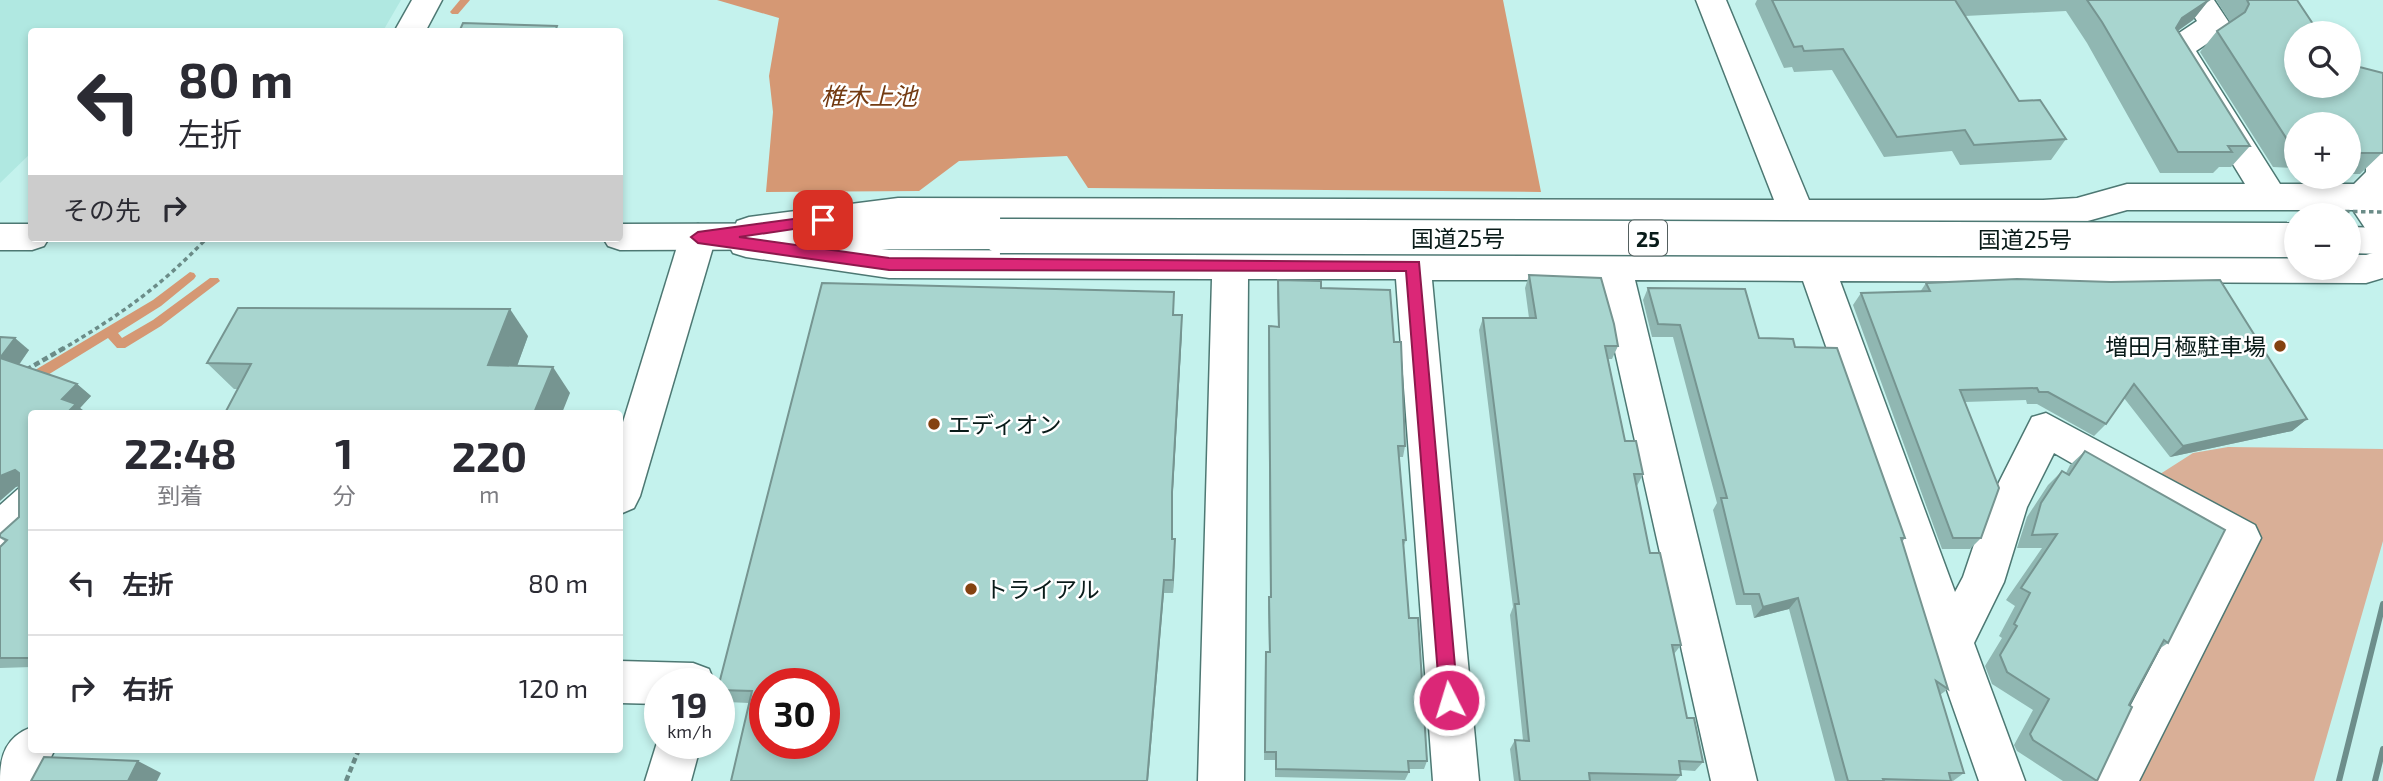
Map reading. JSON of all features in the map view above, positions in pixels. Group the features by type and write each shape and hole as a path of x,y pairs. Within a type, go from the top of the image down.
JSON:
{"main road":[{"path":"411,28 427,0"},
{"path":"1711,0 1797,213 2002,781"},
{"path":"2199,0 2215,24 2178,48 2271,198"},
{"path":"698,237 898,211 2043,213 2077,211 2127,197 2363,197 2383,175 2383,151"},
{"path":"2363,197 2383,228"},
{"path":"2043,213 2071,268"},
{"path":"0,237 28,237"},
{"name":"国道25号","path":"623,237 2284,240"},
{"path":"698,237 889,264 2071,268 2366,268 2383,264"},
{"path":"623,486 698,237"},
{"path":"2361,240 2383,240"},
{"path":"1221,781 1230,265"},
{"path":"1413,266 1456,781"},
{"path":"1614,267 1734,781"},
{"path":"1952,641 1983,582 2007,506 2046,429 2240,538 2114,781"},
{"path":"0,531 28,506"},
{"path":"623,682 644,683"},
{"path":"14,781 30,753"},
{"path":"668,781 674,759"}],"path":[{"path":"23,372 114,318 168,279 203,242"},
{"path":"346,781 357,753"}],"shaded area":[{"path":"0,0 401,0 385,28 28,28 28,156 0,183"},
{"path":"2228,447 2383,449 2383,541 2314,781 2135,781 2258,540 2157,476 2193,453"}],"water":[{"name":"椎木上池","path":"717,0 1503,0 1541,192 1088,188 1067,156 959,161 919,191 766,192 773,112 769,76 779,18"}],"building":[{"path":"1772,0 1955,0 2019,101 2040,100 2066,139 1974,145 1965,130 1897,137 1843,49 1804,51 1802,46 1794,47"},
{"path":"2087,0 2209,0 2182,18 2176,28 2250,146 2228,146 2232,152 2178,152"},
{"path":"2247,0 2297,0 2311,21 2284,21 2284,98 2361,98 2361,67 2383,73 2382,153 2361,153 2361,112 2284,112 2284,135 2217,31 2245,12 2249,4"},
{"path":"463,23 557,26 556,28 461,28"},
{"path":"1529,275 1601,278 1618,346 1605,346 1625,441 1636,441 1643,474 1634,474 1650,553 1660,553 1681,645 1672,645 1687,718 1694,718 1703,762 1679,761 1681,775 1589,773 1590,781 1520,781 1515,740 1529,741 1515,604 1519,604 1483,318 1536,318"},
{"path":"2017,279 2111,282 2220,280 2307,419 2183,446 2134,384 2106,424 2048,392 2039,392 2037,388 1960,390 1999,488 1981,538 1953,538 1861,293 1930,291 1926,283"},
{"path":"1278,280 1321,281 1321,288 1390,290 1394,342 1401,342 1405,446 1398,446 1406,540 1403,540 1409,618 1418,618 1427,761 1408,761 1409,772 1276,769 1276,752 1265,752 1266,652 1270,652 1271,597 1269,326 1279,327"},
{"path":"822,283 1174,292 1173,315 1182,315 1172,492 1172,539 1175,539 1173,580 1164,580 1147,781 731,781 749,704 749,759 840,759 840,668 749,668 749,691 735,690 735,668 723,668"},
{"path":"1648,288 1745,289 1759,338 1793,339 1795,347 1837,348 1905,538 1901,538 1948,689 1936,681 1964,773 1949,773 1951,781 1848,781 1798,598 1763,607 1759,594 1744,594 1721,498 1727,498 1680,325 1658,324"},
{"path":"238,308 510,309 488,365 553,367 535,410 227,410 251,364 207,363"},
{"path":"0,337 15,338 0,358"},
{"path":"0,358 77,384 62,399 76,404 70,410 28,410 28,658 0,658 0,547 7,540 0,537 0,534 19,517 19,473 15,470 0,476"},
{"path":"2085,451 2225,530 2168,643 2164,640 2129,705 2132,707 2097,781 2033,740 2030,734 2049,699 2007,672 2000,655 2017,626 2014,624 2030,593 2021,588 2057,534 2032,535 2041,503 2062,471 2069,475"},
{"path":"44,757 138,761 128,781 31,781"}],"waterway":[{"path":"455,12 465,0"},
{"path":"29,380 157,303 190,276"},
{"path":"110,332 121,345 157,323 214,281"}],"railway":[{"path":"2339,781 2383,604"},
{"path":"2375,781 2383,749"}],"place":[{"name":"増田月極駐車場","path":"2280,346"},
{"name":"エディオン","path":"934,424"},
{"name":"トライアル","path":"971,589"}],"route":[{"path":"823,220 698,237 889,264 1413,266 1449,700"}]}
